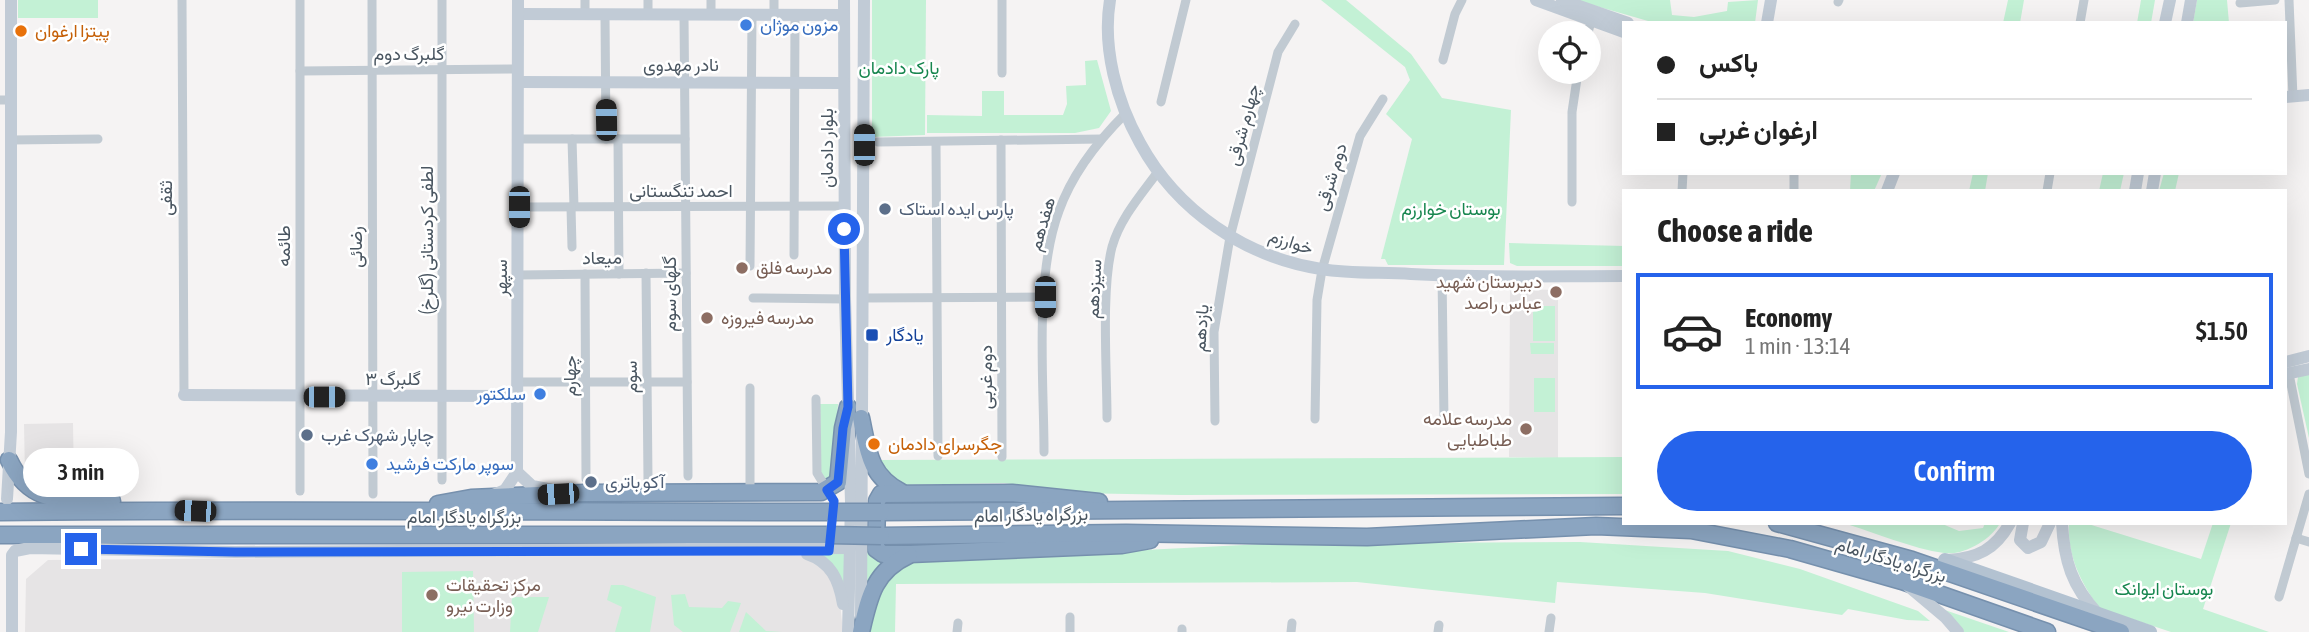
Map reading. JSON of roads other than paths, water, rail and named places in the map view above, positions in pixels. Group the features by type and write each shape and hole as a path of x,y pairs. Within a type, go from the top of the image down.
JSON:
{"highway":[{"path":"410,509 471,498 586,486 750,492 814,493 827,490 838,482 843,428 848,407"},
{"path":"862,418 870,465 880,479 901,492"},
{"path":"9,460 17,477 41,496 124,501 176,510"},
{"path":"1147,509 1012,494 901,492 878,496 876,549 883,554 911,554 1122,545 1179,536"},
{"name":"بزرگراه یادگار امام","path":"2,503 325,513 410,509 501,513 1622,506"},
{"name":"بزرگراه یادگار امام","path":"1783,525 1912,560 2120,632"},
{"name":"بزرگراه یادگار امام","path":"0,535 829,543 881,536 1126,533 1179,536 1275,533 1367,537 1596,526 1691,530 1790,549 1902,581 2047,632"},
{"path":"855,631 874,585 890,565 911,554"}],"main road":[{"path":"1945,560 2150,632"}],"street":[{"path":"2,503 9,460 6,432 11,140 5,100 11,0"},
{"name":"ثقفی","path":"182,0 184,395"},
{"name":"طائمه","path":"300,0 300,491"},
{"name":"رضائی","path":"372,0 373,494"},
{"name":"لطفی کردستانی (گلرخ)","path":"442,0 442,480"},
{"name":"سپهر","path":"517,472 518,0"},
{"path":"585,0 585,15"},
{"path":"648,0 648,15"},
{"path":"711,0 711,15"},
{"path":"774,0 774,15"},
{"name":"بلوار دادمان","path":"844,0 845,299 850,548 855,631"},
{"name":"بلوار دادمان","path":"855,631 864,298 864,0"},
{"path":"1002,0 1002,73"},
{"name":"خوارزم","path":"1110,0 1109,43 1114,76 1125,114 1157,173 1194,211 1230,237 1278,259 1322,270 1506,278 1622,276"},
{"path":"1161,102 1186,0"},
{"path":"1443,60 1455,14 1462,0"},
{"path":"1535,0 1578,21"},
{"path":"1562,0 1622,21"},
{"path":"1767,21 1771,0"},
{"path":"2080,21 2084,0"},
{"path":"2165,21 2169,0"},
{"path":"2187,21 2191,0"},
{"path":"2240,3 2275,0"},
{"path":"2289,0 2289,97 2309,95"},
{"path":"518,14 844,15"},
{"path":"605,15 606,139"},
{"name":"گلهای سوم","path":"684,15 688,476"},
{"path":"750,266 752,15"},
{"path":"794,256 795,15"},
{"name":"چهارم شرقی","path":"1230,237 1278,52 1295,24"},
{"path":"1601,29 1622,32"},
{"name":"گلبرگ دوم","path":"300,71 442,70 518,76"},
{"name":"نادر مهدوی","path":"518,76 605,82 844,83"},
{"path":"1572,202 1572,112 1576,84"},
{"name":"دوم شرقی","path":"1315,419 1317,300 1322,270 1360,136 1383,99"},
{"name":"هفدهم","path":"1044,453 1048,248 1059,210 1101,139 1125,114"},
{"path":"11,140 98,139"},
{"path":"519,139 685,139"},
{"path":"572,139 572,247"},
{"path":"618,139 619,274"},
{"path":"878,142 1101,139"},
{"path":"1001,141 1001,297"},
{"path":"936,142 937,456"},
{"name":"سیزدهم","path":"1107,418 1108,276 1112,246 1124,218 1157,173"},
{"name":"احمد تنگستانی","path":"519,207 844,206"},
{"name":"یازدهم","path":"1215,421 1214,332 1230,237"},
{"name":"سوم","path":"646,273 648,480"},
{"name":"میعاد","path":"519,275 686,273"},
{"name":"چهارم","path":"585,274 586,486"},
{"path":"1442,275 1444,420"},
{"name":"دوم غربی","path":"1001,297 1002,457"},
{"path":"864,298 1045,297"},
{"path":"753,298 845,299"},
{"path":"2287,368 2309,356"},
{"path":"2287,368 2309,369"},
{"path":"2287,368 2309,474"},
{"path":"519,389 586,382 687,382"},
{"path":"750,387 750,492"},
{"name":"گلبرگ ۳","path":"184,395 442,396 519,389"},
{"path":"816,399 817,473 834,501 829,543"},
{"path":"471,498 500,493 517,472 526,481 541,488 586,486"},
{"path":"2279,597 2309,494"},
{"path":"1912,560 1970,558 1996,544 2009,525"},
{"path":"2023,525 2020,540 2028,548 2041,542 2049,525"},
{"path":"2062,525 2068,571 2080,595 2101,617"},
{"path":"2296,538 2309,542"},
{"path":"12,632 12,555 15,551 30,548 235,552 796,551 829,543 850,548"},
{"path":"796,551 819,559 832,571 855,631"},
{"path":"1902,581 1946,618 1958,632"},
{"path":"1070,617 1070,632"},
{"path":"1549,632 1551,618"}],"place":[{"name":"مزون موژان","path":"746,25"},
{"name":"پیتزا ارغوان","path":"21,31"},
{"name":"پارس ایده استاک","path":"885,209"},
{"name":"مدرسه فلق","path":"742,268"},
{"name":"دبیرستان شهید عباس راصد","path":"1556,292"},
{"name":"مدرسه فیروزه","path":"707,318"},
{"name":"یادگار","path":"872,335"},
{"name":"سلکتور","path":"540,394"},
{"name":"مدرسه علامه طباطبایی","path":"1526,429"},
{"name":"چاپار شهرک غرب","path":"307,435"},
{"name":"جگرسرای دادمان","path":"874,444"},
{"name":"سوپر مارکت فرشید","path":"372,464"},
{"name":"آکو باتری","path":"591,482"},
{"name":"مرکز تحقیقات وزارت نیرو","path":"432,595"}],"park label":[{"name":"پارک دادمان","path":"899,68"},
{"name":"بوستان خوارزم","path":"1451,209"},
{"name":"بوستان ایوانک","path":"2164,589"}]}
